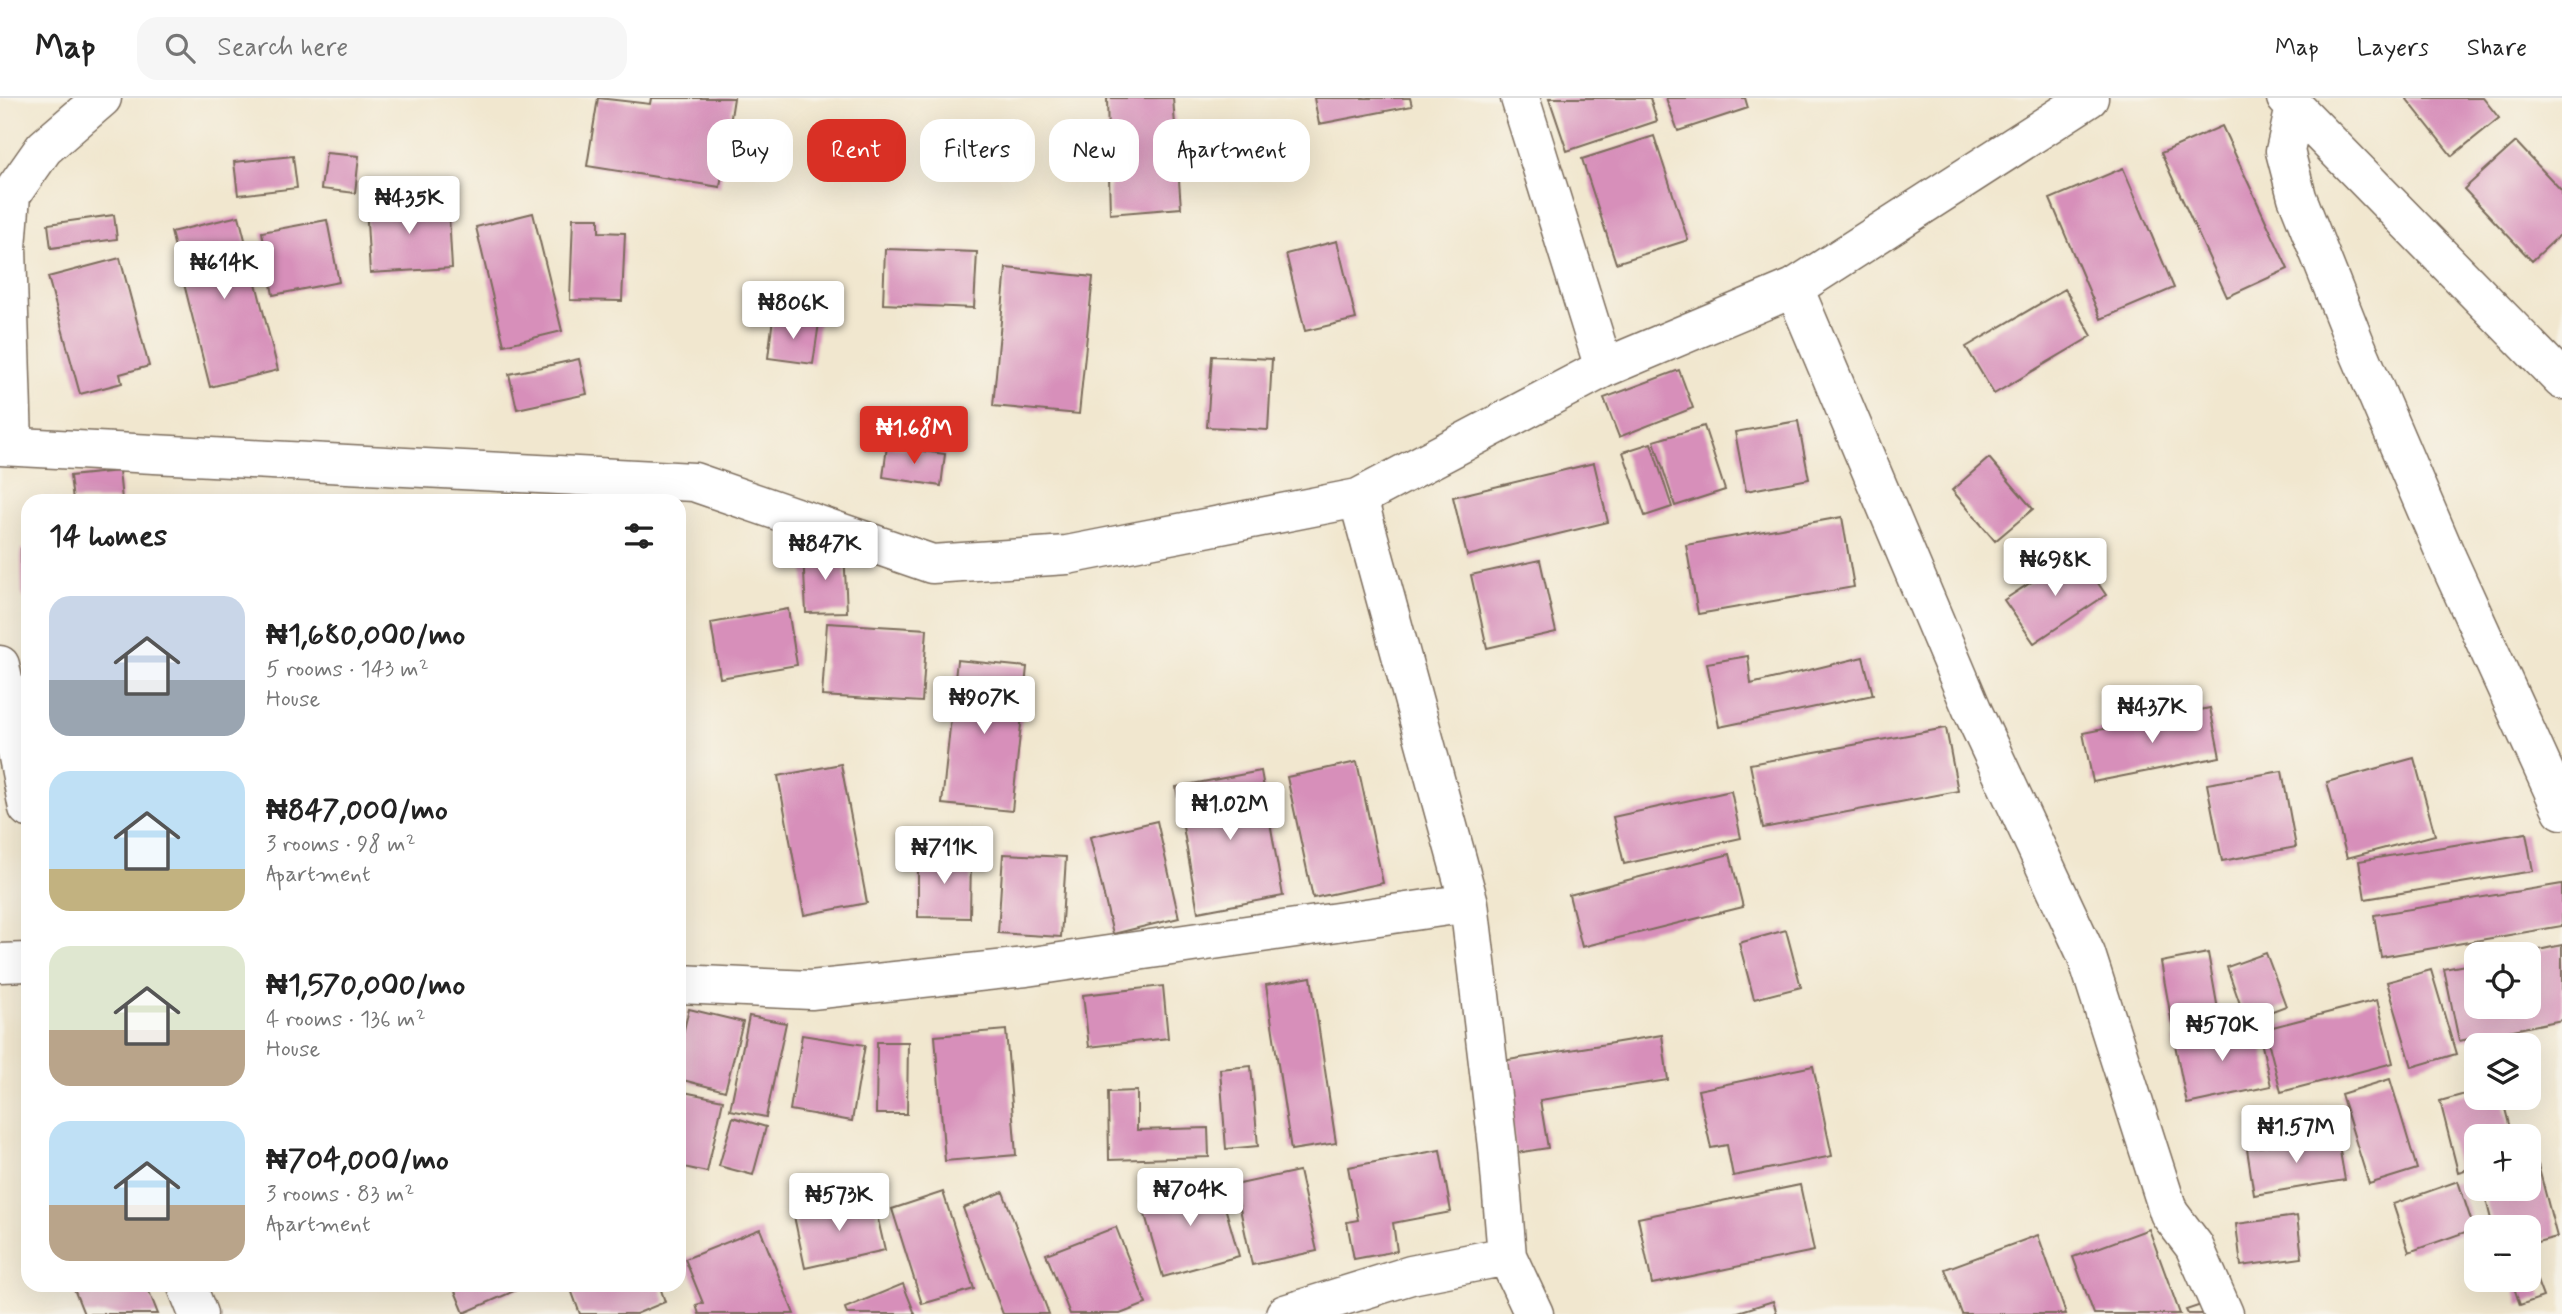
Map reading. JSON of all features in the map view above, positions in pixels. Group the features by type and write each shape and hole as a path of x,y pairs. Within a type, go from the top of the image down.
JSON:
{"street":[{"path":"102,98 44,148 11,195 6,248 6,445 694,482 932,564 1067,555 1358,498 1604,368 1794,288 2089,98"},
{"path":"1520,98 1604,368"},
{"path":"2291,103 2557,366"},
{"path":"2291,103 2285,151 2297,197 2355,343 2447,558 2562,810"},
{"path":"1794,288 1974,714 2086,954 2169,1213 2194,1245 2224,1314"},
{"path":"1358,498 1469,903 1498,1147 1507,1256 1534,1314"},
{"path":"0,665 21,772"},
{"path":"686,984 811,990 1026,967 1469,903"},
{"path":"0,963 21,962"},
{"path":"1284,1314 1410,1275 1507,1256"},
{"path":"189,1292 198,1314"}],"building":[{"path":"598,98 650,104 651,98 734,98 731,119 707,119 707,182 721,182 720,187 587,166"},
{"path":"1107,98 1173,98 1175,119 1153,119 1153,182 1179,182 1181,208 1110,214 1109,182 1139,182 1139,119 1108,119"},
{"path":"1314,98 1410,98 1412,106 1319,124"},
{"path":"1549,98 1650,98 1657,121 1567,151"},
{"path":"1666,98 1745,98 1748,108 1678,131"},
{"path":"2406,98 2483,98 2499,118 2452,156"},
{"path":"2222,126 2288,269 2227,297 2161,153"},
{"path":"1654,136 1688,240 1616,263 1582,159"},
{"path":"2516,142 2562,191 2562,233 2532,261 2464,189"},
{"path":"326,153 359,156 355,193 321,189"},
{"path":"293,156 297,188 238,195 234,162"},
{"path":"2123,168 2174,288 2101,319 2050,199"},
{"path":"448,199 452,268 370,273 366,205"},
{"path":"533,213 562,331 504,345 476,227"},
{"path":"114,215 117,239 51,248 48,224"},
{"path":"239,216 278,370 210,387 171,232"},
{"path":"573,218 599,218 599,232 625,233 622,301 570,300"},
{"path":"327,220 339,282 273,295 262,232"},
{"path":"1337,241 1356,319 1305,331 1286,254"},
{"path":"885,249 977,252 974,308 883,304"},
{"path":"120,258 149,366 120,374 122,383 80,394 48,277"},
{"path":"1006,268 1093,277 1079,414 993,406"},
{"path":"2065,289 2092,336 1994,394 1966,347"},
{"path":"773,318 819,323 813,364 768,358"},
{"path":"1212,356 1272,359 1268,430 1207,427"},
{"path":"579,359 587,394 517,409 509,374"},
{"path":"1679,370 1693,408 1619,437 1604,398"},
{"path":"1798,421 1809,479 1746,491 1735,432"},
{"path":"1704,426 1725,490 1675,506 1654,441"},
{"path":"1651,443 1672,507 1645,516 1623,452"},
{"path":"887,446 945,454 941,486 883,477"},
{"path":"1989,458 2033,509 1995,541 1952,490"},
{"path":"1594,463 1608,522 1467,556 1453,497"},
{"path":"119,471 121,494 72,494 70,476"},
{"path":"1842,517 1854,587 1698,614 1686,545"},
{"path":"844,550 847,612 806,613 803,552"},
{"path":"2077,552 2106,595 2034,643 2004,600"},
{"path":"1540,560 1556,632 1487,648 1471,575"},
{"path":"788,609 797,665 720,678 711,623"},
{"path":"827,623 927,629 922,702 822,696"},
{"path":"1748,656 1751,684 1863,657 1873,695 1719,727 1707,663"},
{"path":"957,660 1027,667 1012,811 942,804"},
{"path":"2210,708 2220,757 2093,782 2083,733"},
{"path":"1946,728 1958,791 1763,828 1750,764"},
{"path":"2414,758 2435,835 2347,858 2327,782"},
{"path":"1357,762 1383,883 1313,898 1287,777"},
{"path":"841,764 867,903 804,915 778,776"},
{"path":"1261,771 1283,896 1198,912 1176,787"},
{"path":"2282,771 2296,847 2222,861 2207,784"},
{"path":"1731,791 1741,838 1624,864 1613,817"},
{"path":"1157,821 1179,918 1113,934 1090,837"},
{"path":"2526,833 2533,871 2365,899 2359,861"},
{"path":"1003,854 1066,857 1061,937 998,933"},
{"path":"1730,854 1743,907 1582,947 1569,895"},
{"path":"918,855 971,855 970,918 918,917"},
{"path":"2562,884 2562,926 2381,957 2374,915"},
{"path":"1786,930 1801,987 1754,999 1739,943"},
{"path":"2562,945 2562,1020 2498,1033 2464,1033 2464,1040 2459,1041 2444,969 2464,965 2464,1019 2541,1019 2541,949"},
{"path":"2208,953 2220,1021 2173,1029 2161,962"},
{"path":"2266,953 2286,1006 2246,1021 2227,967"},
{"path":"2431,970 2456,1054 2412,1067 2387,982"},
{"path":"1311,977 1336,1143 1291,1150 1266,985"},
{"path":"1163,986 1168,1038 1089,1047 1083,995"},
{"path":"2377,1000 2393,1063 2281,1092 2265,1029"},
{"path":"689,1009 743,1022 725,1091 686,1081 686,1021"},
{"path":"749,1016 786,1023 766,1117 730,1110"},
{"path":"2257,1023 2271,1086 2187,1104 2174,1040"},
{"path":"1006,1030 1016,1155 945,1161 935,1036"},
{"path":"802,1035 865,1045 852,1121 790,1110"},
{"path":"1662,1035 1668,1080 1540,1100 1548,1148 1516,1153 1502,1061"},
{"path":"877,1042 908,1042 907,1114 876,1114"},
{"path":"1251,1066 1258,1146 1226,1149 1220,1069"},
{"path":"1813,1066 1832,1156 1733,1176 1727,1145 1711,1148 1698,1090"},
{"path":"2390,1079 2417,1169 2369,1184 2341,1094"},
{"path":"1137,1091 1137,1130 1208,1128 1209,1157 1109,1160 1108,1092"},
{"path":"686,1092 723,1100 707,1172 686,1168"},
{"path":"2464,1094 2464,1110 2505,1110 2509,1124 2464,1124 2464,1170 2458,1172 2440,1101"},
{"path":"733,1117 766,1127 753,1175 719,1166"},
{"path":"2337,1134 2345,1180 2254,1195 2247,1149"},
{"path":"1440,1150 1451,1212 1393,1223 1397,1251 1354,1259 1347,1222 1358,1220 1348,1167"},
{"path":"1299,1171 1317,1251 1252,1265 1235,1185"},
{"path":"2541,1176 2557,1237 2541,1241 2541,1215 2490,1215 2486,1201 2541,1201"},
{"path":"1217,1179 1239,1256 1163,1277 1141,1201"},
{"path":"2458,1181 2469,1215 2464,1215 2464,1233 2409,1252 2393,1204"},
{"path":"1800,1185 1814,1251 1652,1284 1638,1218"},
{"path":"943,1192 974,1289 922,1304 892,1209"},
{"path":"1003,1192 1049,1314 1003,1314 963,1208"},
{"path":"873,1198 885,1250 805,1268 794,1216"},
{"path":"2297,1216 2302,1258 2241,1266 2236,1224"},
{"path":"1116,1227 1146,1304 1120,1314 1070,1314 1046,1254"},
{"path":"760,1229 794,1314 699,1314 696,1305 703,1303 686,1259"},
{"path":"2149,1229 2180,1314 2094,1314 2073,1257"},
{"path":"2038,1235 2066,1314 1962,1314 1945,1269"},
{"path":"903,1284 915,1314 847,1314 845,1308"},
{"path":"75,1292 149,1292 158,1314 84,1314"},
{"path":"455,1292 512,1292 464,1313"},
{"path":"572,1292 662,1292 665,1302 636,1314 580,1314"},
{"path":"2516,1292 2541,1292 2543,1297 2520,1305"},
{"path":"1773,1301 1777,1314 1735,1314 1735,1313"},
{"path":"2201,1305 2204,1314 2188,1314 2186,1310"}]}
